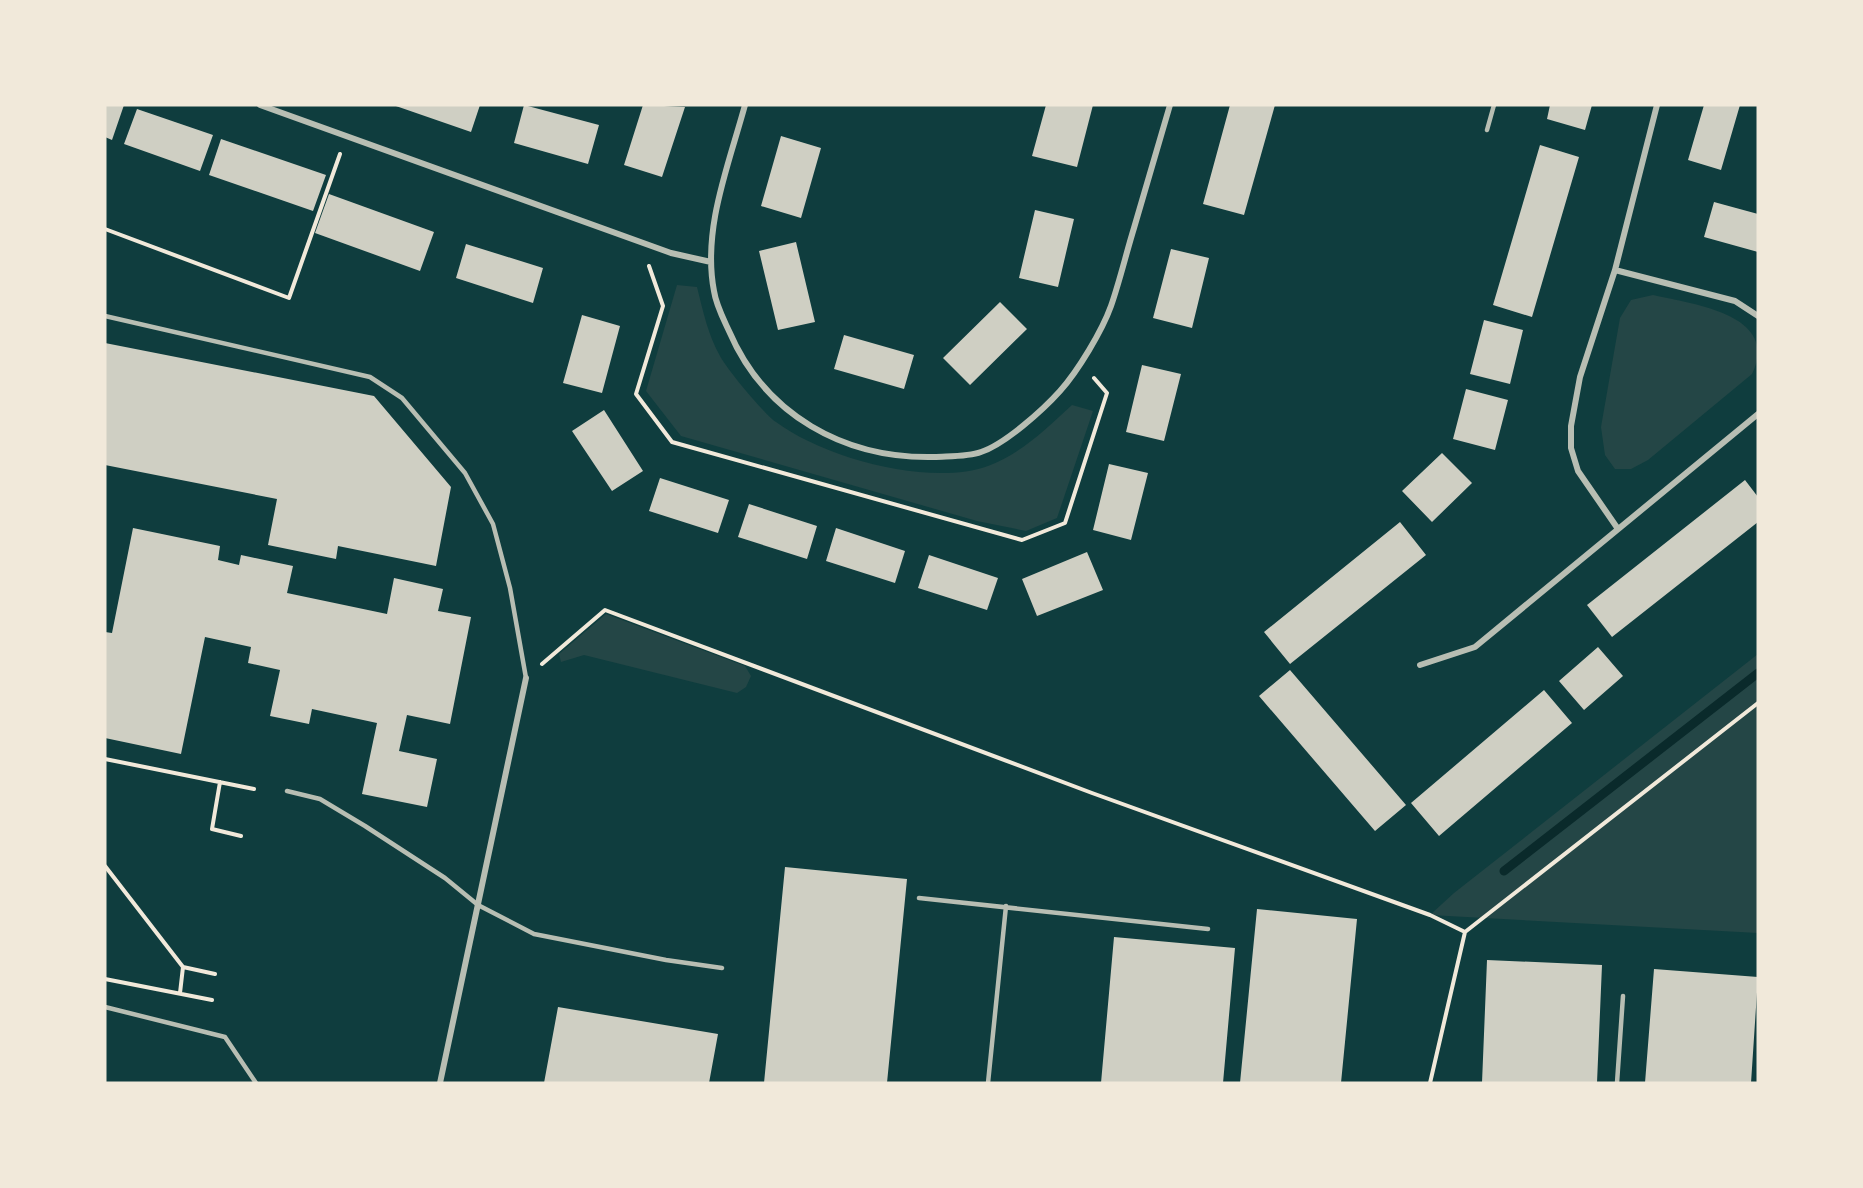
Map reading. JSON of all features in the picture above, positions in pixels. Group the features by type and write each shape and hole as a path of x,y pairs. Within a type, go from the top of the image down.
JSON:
{"street":[{"path":"260,105 671,253 711,262"},
{"path":"745,105 714,218 711,262 714,292 738,353 759,381 786,410 821,433 862,449 911,457 981,452 1009,436 1034,416 1059,392 1080,364 1110,308 1170,105"},
{"path":"1618,529 1578,471 1571,448 1572,426 1580,377 1615,270 1657,105"},
{"path":"1615,270 1735,301 1758,316"},
{"path":"1420,665 1475,647 1758,414"},
{"path":"440,1083 526,678"}],"lane":[{"path":"1487,130 1494,105"},
{"path":"105,316 370,377 402,398 465,473 494,524 510,588 526,678"},
{"path":"287,791 320,799 445,878 478,904 534,934 631,954 722,968"},
{"path":"919,898 1208,928"},
{"path":"988,1083 1006,906"},
{"path":"1617,1083 1623,996"},
{"path":"105,1007 225,1037 256,1083"}],"path":[{"path":"105,229 289,298 346,136"},
{"path":"526,678 605,610 1092,793 1430,915 1465,932"},
{"path":"1430,1083 1465,932 1758,703"},
{"path":"105,759 254,789"},
{"path":"220,782 212,829 241,836"},
{"path":"105,867 183,967 215,974"},
{"path":"180,993 183,967"},
{"path":"105,979 212,1000"}],"shaded area":[{"path":"677,285 697,287 709,331 720,356 763,410 776,422 797,435 849,457 908,471 964,472 988,466 1012,454 1033,440 1072,405 1093,411 1057,518 1026,531 977,521 681,436 646,391"},
{"path":"1653,295 1709,308 1728,315 1744,325 1754,338 1758,354 1752,374 1648,460 1631,469 1615,469 1605,455 1601,427 1620,318 1631,300"},
{"path":"606,614 745,666 751,676 746,687 737,693 584,655 561,662 559,654"},
{"path":"1758,654 1758,933 1430,915 1454,893"}],"building":[{"path":"105,105 124,105 112,140 105,137"},
{"path":"393,105 480,105 471,132"},
{"path":"524,105 599,125 588,164 514,143"},
{"path":"643,105 685,107 662,177 624,165"},
{"path":"1046,105 1093,105 1077,167 1032,156"},
{"path":"1230,105 1275,105 1244,215 1203,204"},
{"path":"1550,105 1592,105 1585,130 1547,119"},
{"path":"1704,105 1740,105 1721,170 1688,160"},
{"path":"137,109 213,135 200,171 124,144"},
{"path":"781,136 821,148 801,218 761,206"},
{"path":"221,139 326,175 313,211 209,175"},
{"path":"1540,145 1579,157 1532,317 1493,305"},
{"path":"329,194 434,232 420,271 315,233"},
{"path":"1714,202 1758,214 1758,252 1704,237"},
{"path":"1035,210 1074,219 1058,287 1019,278"},
{"path":"796,242 815,322 778,330 759,251"},
{"path":"466,244 543,268 533,303 456,278"},
{"path":"1171,249 1209,258 1192,328 1153,318"},
{"path":"1000,302 1027,329 970,385 943,358"},
{"path":"582,315 620,326 602,393 563,383"},
{"path":"1484,320 1523,330 1510,384 1470,374"},
{"path":"844,335 914,355 904,389 834,369"},
{"path":"105,343 374,396 451,487 436,566 338,546 336,559 268,545 277,499 105,465"},
{"path":"1142,365 1181,374 1164,441 1126,432"},
{"path":"1466,389 1508,400 1495,450 1453,439"},
{"path":"604,410 643,471 612,491 572,431"},
{"path":"1442,453 1472,483 1432,522 1402,491"},
{"path":"1109,464 1148,473 1131,540 1093,530"},
{"path":"660,478 729,500 718,533 649,511"},
{"path":"1745,480 1758,497 1758,522 1612,637 1587,605"},
{"path":"749,504 817,526 807,559 738,537"},
{"path":"1400,522 1426,555 1290,664 1264,632"},
{"path":"133,528 220,546 218,560 239,565 241,555 293,566 287,593 387,614 394,578 443,589 438,611 471,617 450,724 407,715 399,751 437,759 427,807 362,794 377,723 312,709 309,724 270,716 280,670 248,663 251,647 205,637 181,754 105,738 105,632 112,633"},
{"path":"836,528 905,551 895,583 826,561"},
{"path":"1087,552 1103,590 1037,616 1022,579"},
{"path":"929,555 998,578 987,610 918,588"},
{"path":"1598,647 1623,676 1584,710 1559,681"},
{"path":"1290,670 1406,805 1375,831 1259,696"},
{"path":"1544,690 1572,723 1439,836 1411,803"},
{"path":"785,867 907,879 887,1083 764,1083"},
{"path":"1257,909 1357,919 1341,1083 1240,1083"},
{"path":"1114,937 1235,948 1223,1083 1101,1083"},
{"path":"1487,960 1602,965 1597,1083 1482,1083"},
{"path":"1654,969 1758,977 1751,1083 1645,1083"},
{"path":"558,1007 718,1034 709,1083 544,1083"}],"waterway":[{"path":"1504,871 1758,673"}]}
